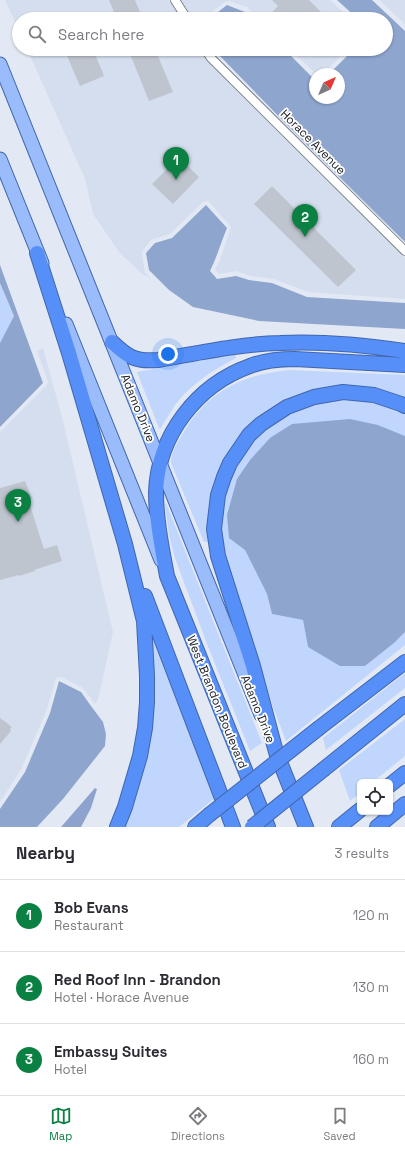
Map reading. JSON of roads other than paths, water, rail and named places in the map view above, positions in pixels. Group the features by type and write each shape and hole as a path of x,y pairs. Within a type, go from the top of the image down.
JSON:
{"highway":[{"path":"37,252 69,353 125,544 144,621 147,676 145,728 140,756 125,807 117,827"},
{"path":"112,342 130,356 138,360 146,361 234,346 280,342 348,344 405,351"},
{"name":"West Brandon Boulevard","path":"268,827 167,576 162,549 156,491 160,464 170,436 188,408 218,382 251,365 273,360 295,359 405,365"},
{"path":"306,827 276,752 253,666 218,556 214,529 218,495 230,463 248,435 261,424 287,407 314,397 343,392 374,395 405,406"},
{"path":"125,544 233,827"},
{"path":"194,827 405,662"},
{"path":"252,827 405,704"},
{"path":"393,783 405,773"},
{"path":"377,827 405,804"}],"main road":[{"name":"Adamo Drive","path":"0,64 276,752"},
{"path":"0,159 167,576"}],"street":[{"path":"175,0 183,12"},
{"name":"Horace Avenue","path":"210,56 405,251"}],"place":[{"name":"Bob Evans","path":"176,180"},
{"name":"Red Roof Inn - Brandon","path":"305,237"},
{"name":"Embassy Suites","path":"18,522"}]}
